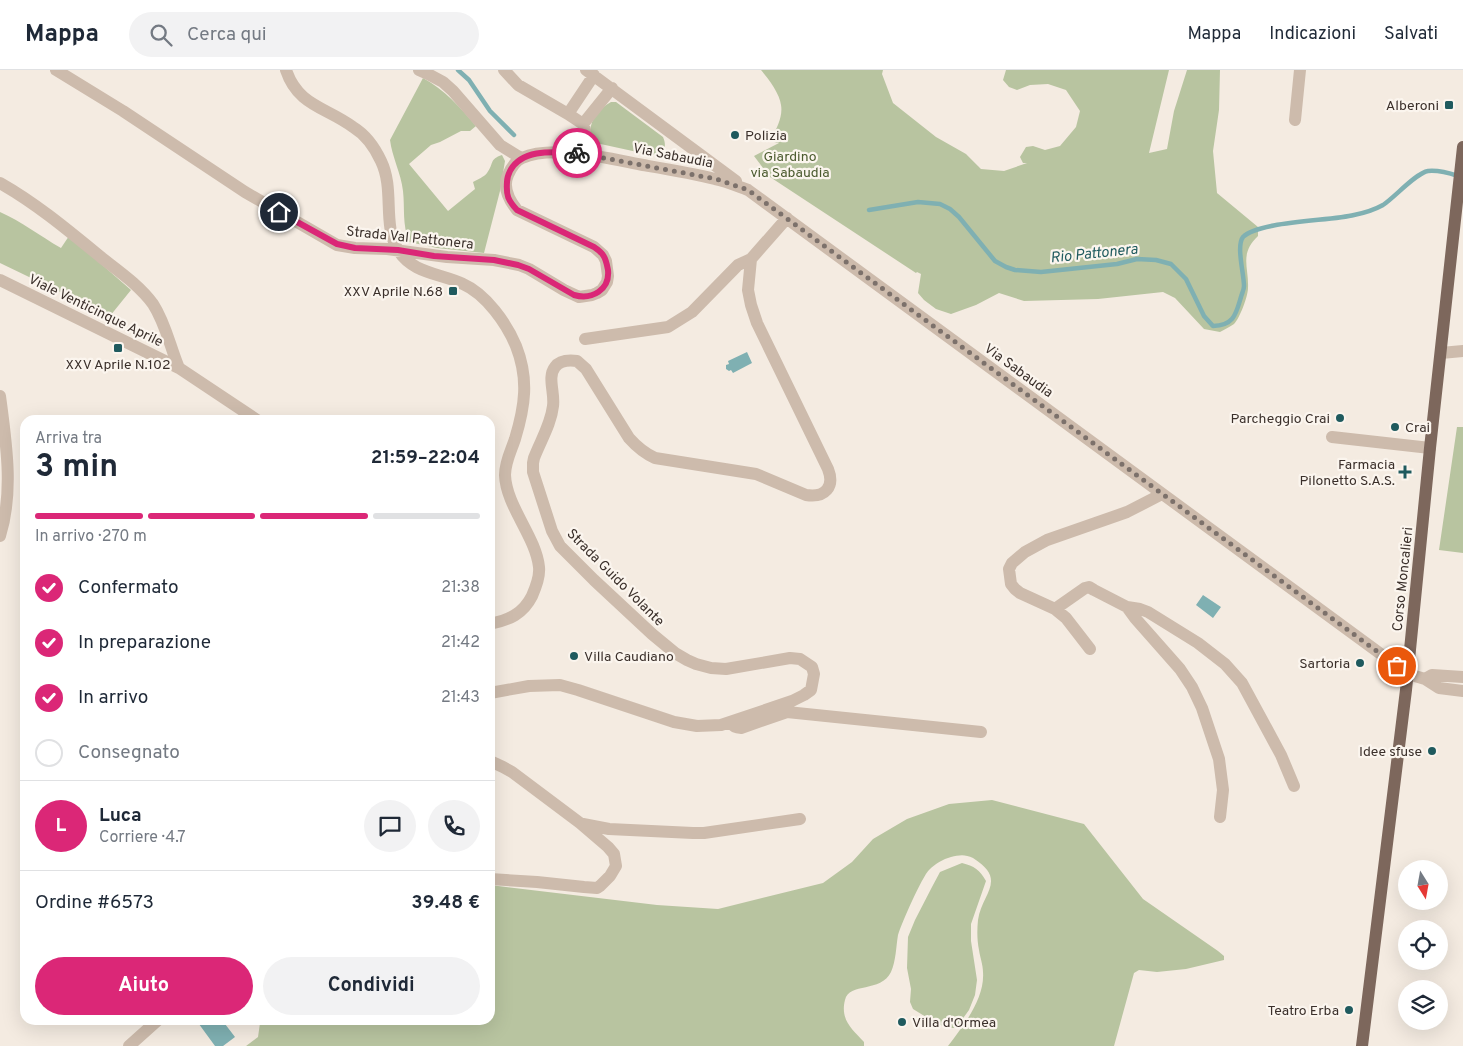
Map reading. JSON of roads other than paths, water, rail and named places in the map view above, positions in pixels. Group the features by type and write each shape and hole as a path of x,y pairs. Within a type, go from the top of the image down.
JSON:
{"main road":[{"name":"Corso Moncalieri","path":"1362,1046 1408,674 1430,448 1463,152"}],"street":[{"name":"Strada Val Pattonera","path":"56,70 123,111 245,192 337,244 355,248 398,250 438,256 494,260 529,269 579,297 592,295 602,290 608,276 606,261 603,255 594,247 517,210 509,200 506,192 507,178 513,166 521,158"},
{"path":"286,70 290,82 297,92 354,128 367,138 376,150 387,176 392,237 398,250 406,260 426,272 461,282 478,293 495,311 516,347 524,380 523,410 505,474 511,499 540,566 535,590 528,604 505,621 495,623"},
{"path":"419,70 443,82 454,91 500,145 521,158 535,154 557,152 584,153 583,124 612,88"},
{"path":"504,70 518,85 583,124"},
{"path":"1295,120 1300,70"},
{"path":"568,114 590,73 748,190"},
{"name":"Via Sabaudia","path":"584,153 716,179 748,190 1408,674"},
{"name":"Viale Venticinque Aprile","path":"0,183 64,226 124,275 148,298 163,322 179,368"},
{"path":"585,339 668,327 692,312 738,266 751,259 787,218"},
{"name":"Strada Guido Volante","path":"495,692 529,686 560,685 674,722 697,726 721,725 804,695 810,690 814,674 812,667 800,659 790,658 726,669 711,668 687,660 675,653 652,634 560,546 552,531 533,472 533,463 550,423 554,403 551,375 554,368 564,361 577,361 586,369 629,438 646,454 655,458 756,474 806,495 819,495 828,490 831,476 757,323 751,305 748,290 751,259"},
{"name":"Viale Venticinque Aprile","path":"0,280 179,368 250,415"},
{"path":"1441,353 1463,351"},
{"path":"0,396 7,457 7,502 0,536"},
{"path":"1332,437 1430,448"},
{"path":"1090,649 1066,618 1055,609 1035,601 1014,589 1011,584 1009,569 1012,563 1025,552 1047,540 1127,512 1162,494"},
{"path":"1055,609 1078,592 1089,587 1127,607 1148,612 1198,643 1225,664 1242,684 1281,754 1294,786"},
{"path":"1127,607 1134,618 1180,669 1202,708 1220,759 1223,790 1220,816"},
{"path":"1408,674 1425,678 1439,688 1463,691"},
{"path":"1425,678 1432,674 1463,677"},
{"name":"Strada Guido Volante","path":"730,722 732,726 741,728 787,712 794,712 981,732"},
{"path":"495,763 512,772 580,823 614,854 616,866 610,876 597,888 495,879"},
{"path":"580,823 609,829 704,833 800,819"},
{"path":"129,1046 152,1025"}],"water":[{"path":"747,352 752,363 733,373 731,370 726,369 726,365 729,364 728,361"},
{"path":"1203,595 1221,607 1213,618 1196,605"},
{"path":"200,1025 226,1025 235,1037 223,1046 215,1046"}],"waterway":[{"name":"Rio Pattonera","path":"458,70 469,80 490,111 514,135"},
{"name":"Rio Pattonera","path":"869,210 918,202 940,204 950,209 959,217 995,261 1015,270 1041,272 1117,264 1137,259 1156,260 1171,264 1186,279 1204,316 1213,326 1230,321 1236,313 1244,287 1240,253 1241,241 1243,237 1251,232 1279,225 1343,217 1369,211 1383,205 1418,176 1428,171 1440,171 1458,176"}],"place":[{"name":"Alberoni","path":"1449,105"},
{"name":"Polizia","path":"735,135"},
{"name":"XXV Aprile N.68","path":"453,291"},
{"name":"XXV Aprile N.102","path":"118,348"},
{"name":"Parcheggio Crai","path":"1340,418"},
{"name":"Crai","path":"1395,427"},
{"name":"Farmacia Pilonetto S.A.S.","path":"1405,472"},
{"name":"Villa Caudiano","path":"574,656"},
{"name":"Sartoria","path":"1360,663"},
{"name":"Idee sfuse","path":"1432,751"},
{"name":"Teatro Erba","path":"1349,1010"},
{"name":"Villa d'Ormea","path":"902,1022"}],"park label":[{"name":"Giardino via Sabaudia","path":"790,164"}]}
